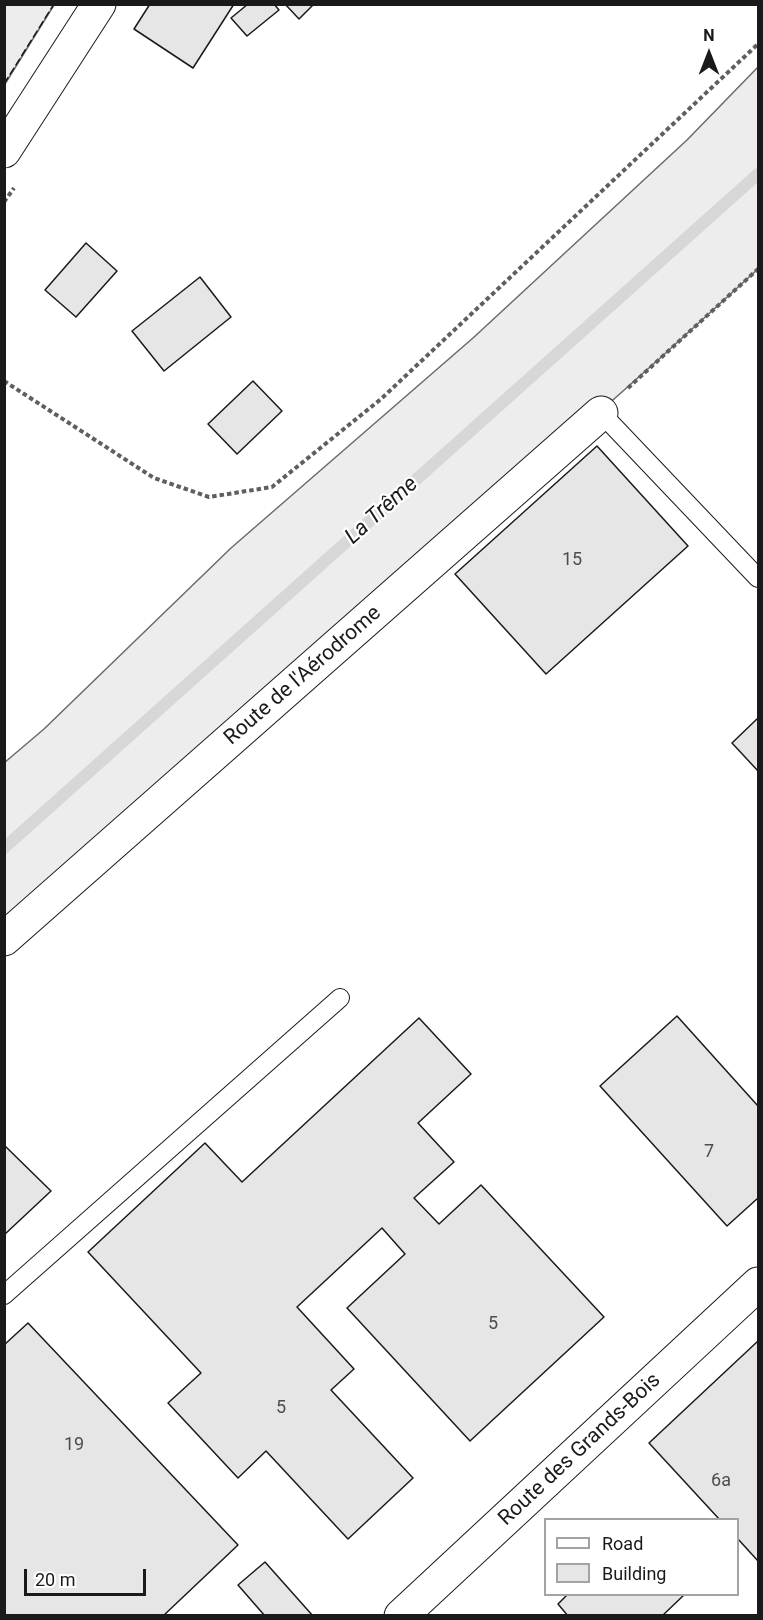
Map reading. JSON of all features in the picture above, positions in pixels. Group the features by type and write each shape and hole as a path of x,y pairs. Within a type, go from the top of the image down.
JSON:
{"street":[{"path":"4,151 99,4"},
{"name":"Route de l'Aérodrome","path":"4,939 601,413"},
{"name":"Route des Grands-Bois","path":"401,1616 759,1284"}],"lane":[{"path":"601,413 759,578"},
{"path":"4,1295 340,998"}],"path":[{"path":"4,381 154,478 209,497 272,487 381,399 759,44"},
{"path":"601,413 759,268"}],"shaded area":[{"path":"4,5 54,5 5,84"},
{"path":"758,67 758,269 5,939 4,763 44,729 231,548 473,338 687,140"}],"building":[{"path":"150,4 234,4 193,68 134,29"},
{"path":"248,4 274,4 279,10 247,36 231,18"},
{"path":"285,4 314,4 299,19"},
{"path":"86,243 117,271 76,317 45,290"},
{"path":"200,277 231,317 164,371 132,331"},
{"path":"253,381 282,411 237,454 208,424"},
{"path":"597,446 688,546 546,674 455,574"},
{"path":"758,718 758,771 732,743"},
{"path":"677,1016 758,1106 758,1198 727,1226 600,1086"},
{"path":"419,1018 471,1074 418,1123 454,1162 414,1198 439,1224 481,1185 604,1317 470,1441 347,1308 405,1254 382,1228 297,1307 354,1369 331,1390 413,1478 348,1539 266,1451 238,1478 168,1403 201,1373 88,1252 205,1143 242,1182"},
{"path":"4,1145 51,1191 4,1235"},
{"path":"28,1323 238,1545 163,1616 4,1616 4,1345"},
{"path":"758,1341 758,1561 739,1540 739,1518 718,1518 649,1443"},
{"path":"265,1562 313,1616 265,1616 238,1585"},
{"path":"566,1596 683,1596 662,1616 568,1616 558,1604"}],"waterway":[{"name":"La Trême","path":"4,848 758,174"}],"fence":[{"path":"4,84 54,4"}]}
